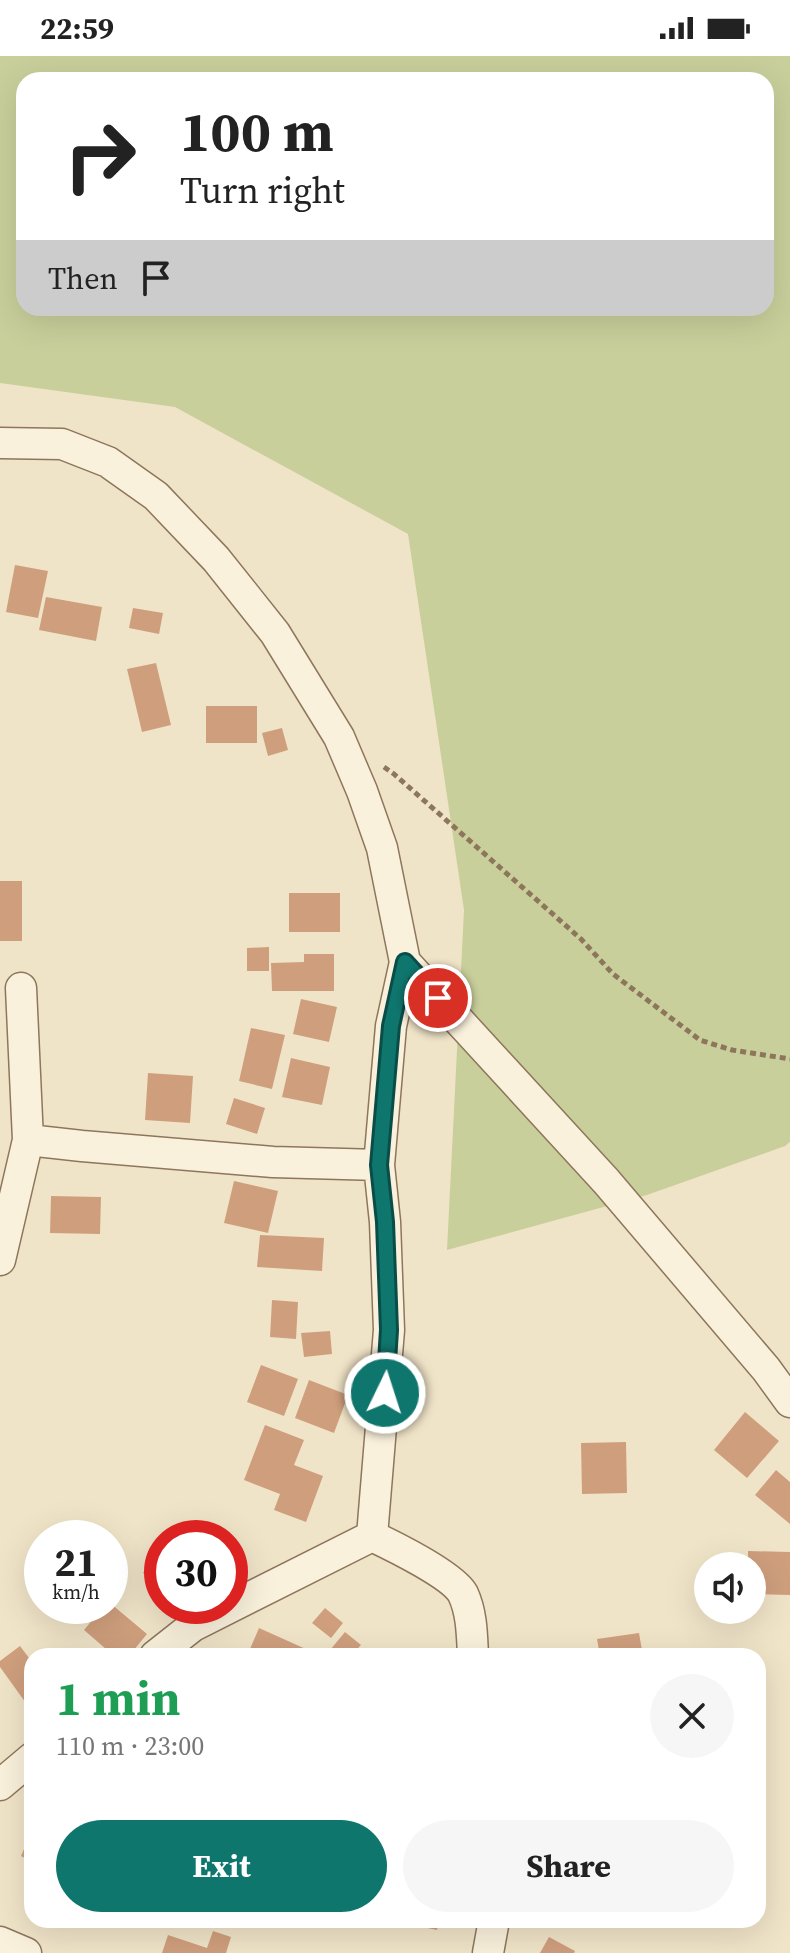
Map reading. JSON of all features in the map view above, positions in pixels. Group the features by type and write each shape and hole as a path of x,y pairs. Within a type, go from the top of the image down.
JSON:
{"street":[{"path":"0,443 62,444 108,462 156,496 216,559 275,633 339,737 382,848 405,962 391,1026 379,1165 385,1222 389,1330 372,1536"},
{"path":"405,962 665,1248 790,1402"},
{"path":"0,1260 28,1140 21,988"},
{"path":"28,1140 273,1162 379,1165"},
{"path":"165,1648 193,1626 372,1536"},
{"path":"372,1536 437,1571 462,1591 472,1625 473,1648"},
{"path":"0,1785 24,1765"},
{"path":"488,1953 493,1928"},
{"path":"0,1942 26,1953"}],"path":[{"path":"383,766 581,939 613,974 700,1040 732,1050 790,1059"}],"green space":[{"path":"0,56 790,56 790,1142 647,1195 447,1250 464,910 408,534 175,407 0,383"}],"building":[{"path":"15,565 48,571 38,618 6,612"},
{"path":"46,597 102,607 96,641 39,630"},
{"path":"133,608 163,613 159,634 129,628"},
{"path":"156,663 171,725 142,732 127,669"},
{"path":"206,706 257,706 257,743 206,743"},
{"path":"282,728 288,750 268,756 262,733"},
{"path":"0,881 22,881 22,941 0,941"},
{"path":"289,893 340,893 340,932 289,932"},
{"path":"269,947 269,971 247,971 247,948"},
{"path":"304,954 334,954 334,991 272,991 271,963 304,962"},
{"path":"301,999 337,1007 329,1042 293,1034"},
{"path":"251,1028 285,1035 272,1089 239,1081"},
{"path":"291,1058 330,1067 322,1105 282,1097"},
{"path":"148,1073 193,1076 190,1123 145,1120"},
{"path":"234,1098 265,1108 257,1134 226,1124"},
{"path":"234,1181 278,1191 268,1233 224,1223"},
{"path":"51,1196 101,1197 100,1234 50,1233"},
{"path":"260,1235 324,1238 322,1271 257,1267"},
{"path":"272,1300 298,1302 296,1339 270,1337"},
{"path":"330,1331 332,1354 304,1357 301,1333"},
{"path":"261,1365 298,1379 284,1416 247,1402"},
{"path":"309,1380 348,1395 334,1433 295,1418"},
{"path":"745,1412 779,1441 747,1478 714,1450"},
{"path":"265,1425 304,1440 294,1465 323,1476 306,1522 274,1510 280,1494 244,1480"},
{"path":"626,1442 627,1493 582,1494 581,1443"},
{"path":"776,1470 790,1482 790,1524 755,1495"},
{"path":"748,1551 790,1552 790,1595 766,1594 766,1552"},
{"path":"325,1608 343,1623 331,1638 312,1623"},
{"path":"128,1618 147,1634 136,1648 105,1648 84,1630 89,1624 128,1624"},
{"path":"259,1628 304,1648 250,1648"},
{"path":"345,1632 361,1645 358,1648 332,1648"},
{"path":"639,1633 642,1648 599,1648 597,1639"},
{"path":"20,1646 24,1651 24,1700 0,1667 0,1661"},
{"path":"213,1931 231,1937 226,1953 162,1953 168,1935 207,1948"},
{"path":"549,1937 575,1951 574,1953 540,1953"}],"route":[{"path":"385,1393 389,1330 385,1222 379,1165 391,1026 405,962 438,998"}]}
